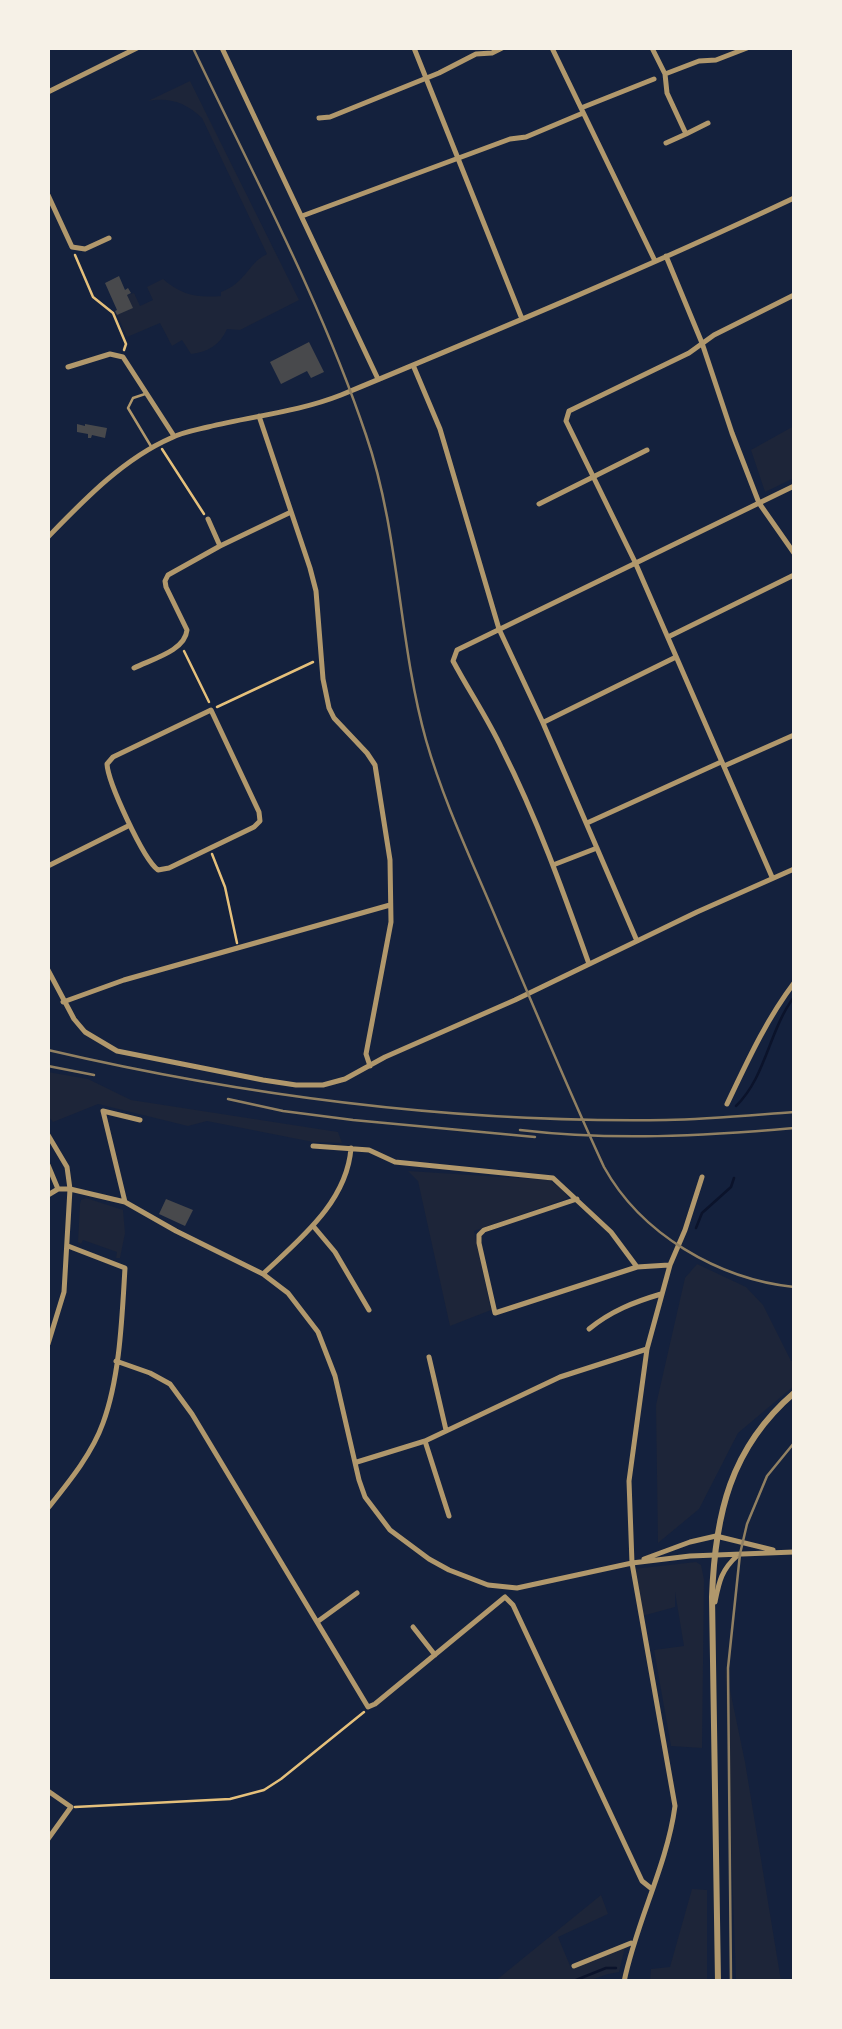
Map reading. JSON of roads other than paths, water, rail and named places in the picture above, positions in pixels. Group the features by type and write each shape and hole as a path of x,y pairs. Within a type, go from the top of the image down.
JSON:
{"street":[{"path":"48,92 137,48"},
{"path":"222,48 378,379"},
{"path":"414,48 522,319"},
{"path":"318,118 330,117 476,54 502,48"},
{"path":"552,48 656,260"},
{"path":"652,48 666,74 667,93 686,134"},
{"path":"666,74 699,60 716,60 747,48"},
{"path":"302,216 510,139 526,137 654,79"},
{"path":"666,143 708,124"},
{"path":"48,195 72,247 85,249 109,238"},
{"path":"48,537 134,460 174,436 322,402 522,319 794,198"},
{"path":"666,256 760,504 794,553"},
{"path":"772,877 636,562 566,420 569,412 794,295"},
{"path":"68,367 110,354 123,357 174,436"},
{"path":"413,365 440,429 499,629 638,941"},
{"path":"259,416 315,588 320,658 334,718 374,765 390,860 391,922 366,1054 370,1066"},
{"path":"539,504 647,450"},
{"path":"589,964 553,865 501,745 453,661 458,650 794,486"},
{"path":"134,668 186,640 188,630 165,581 168,575 291,512"},
{"path":"208,520 220,546"},
{"path":"668,637 794,576"},
{"path":"543,722 676,657"},
{"path":"212,710 260,818 258,824 158,870 150,863 130,824 106,764 212,710"},
{"path":"587,823 794,734"},
{"path":"48,866 130,824"},
{"path":"553,865 597,848"},
{"path":"48,970 63,1002 85,1032 104,1045 129,1055 304,1086 323,1085 345,1080 385,1057 794,869"},
{"path":"63,1002 238,946 390,905"},
{"path":"726,1104 794,983"},
{"path":"125,1202 103,1111 140,1120"},
{"path":"48,1134 67,1167 70,1190 64,1292 48,1344"},
{"path":"313,1146 369,1150 395,1162 553,1178 611,1232 637,1267"},
{"path":"263,1274 314,1227 343,1182 351,1148"},
{"path":"48,1165 58,1189"},
{"path":"624,1982 632,1942 673,1820 675,1797 632,1563 628,1481 647,1350 670,1265 702,1177"},
{"path":"48,1195 58,1189 70,1190 125,1202 176,1232 263,1274 288,1293 318,1332 335,1376 359,1480 376,1514 390,1530 439,1565 470,1580 518,1588 632,1563 690,1556 794,1552"},
{"path":"578,1199 479,1235 495,1314 637,1267 670,1265"},
{"path":"314,1227 369,1310"},
{"path":"48,1508 103,1425 116,1361 125,1268 68,1246"},
{"path":"589,1329 607,1314 661,1294"},
{"path":"356,1462 425,1440 560,1377 647,1350"},
{"path":"429,1357 446,1430"},
{"path":"116,1361 170,1384 192,1414 368,1707 505,1598"},
{"path":"718,1982 712,1615 716,1536 726,1495 742,1455 756,1433 794,1393"},
{"path":"425,1440 450,1516"},
{"path":"632,1563 716,1536 779,1551"},
{"path":"712,1615 726,1565 740,1554"},
{"path":"504,1588 505,1598 512,1605 642,1880 652,1889"},
{"path":"317,1622 357,1593"},
{"path":"413,1627 435,1655"},
{"path":"48,1791 71,1807 48,1839"},
{"path":"574,1966 632,1942"}],"lane":[{"path":"146,394 138,394 128,408 156,446"}],"waterway":[{"path":"736,1106 754,1081 794,997"},
{"path":"696,1228 702,1213 731,1187 734,1178"},
{"path":"571,1982 616,1968"}],"railway":[{"path":"193,48 285,239 348,385 386,510 417,702 433,763 604,1167 639,1213 684,1249 737,1274 794,1287"},
{"path":"48,1050 277,1094 432,1112 588,1120 666,1120 794,1112"},
{"path":"48,1066 94,1075"},
{"path":"228,1099 353,1120 535,1137"},
{"path":"520,1130 657,1136 794,1128"},
{"path":"731,1982 728,1668 740,1554 747,1524 767,1476 794,1443"}]}
